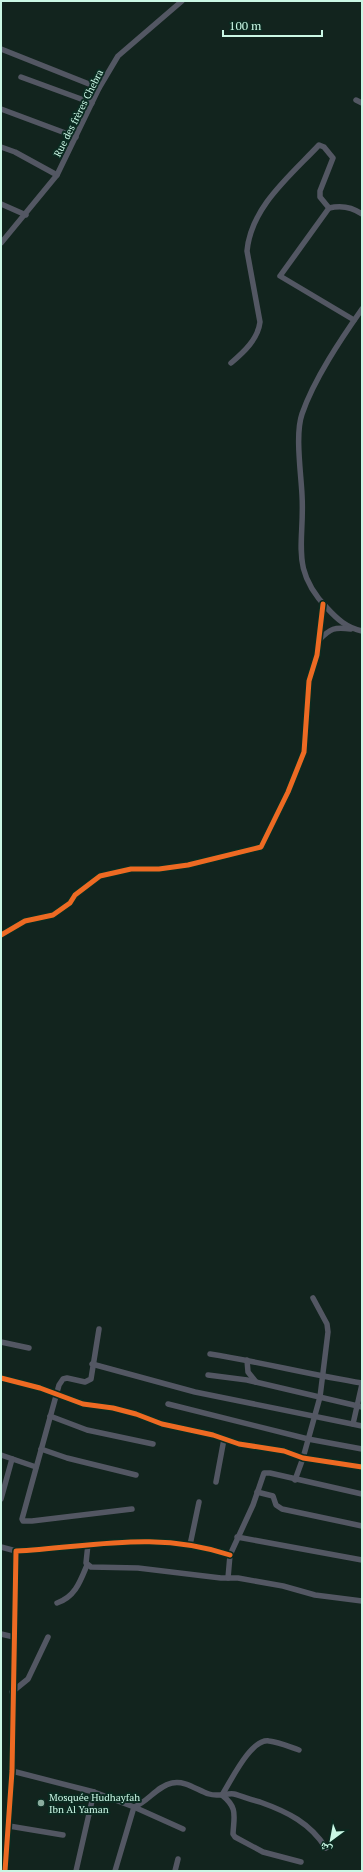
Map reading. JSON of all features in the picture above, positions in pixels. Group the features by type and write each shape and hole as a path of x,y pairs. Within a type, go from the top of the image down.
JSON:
{"street":[{"name":"Rue des frères Chebra","path":"1,243 26,215 57,175 99,88 118,56 182,1"},
{"path":"1,49 99,88"},
{"path":"21,77 92,103"},
{"path":"1,109 76,137"},
{"path":"231,363 256,338 260,328 247,251 248,240 253,225 273,193 319,146 324,147 333,158 320,190 320,197 329,208"},
{"path":"1,147 15,152 57,175"},
{"path":"1,204 26,215"},
{"path":"354,320 280,276 329,208 335,206 353,208 362,214"},
{"path":"353,629 337,619 316,597 302,568 300,544 302,504 299,445 301,415 314,387 362,309"},
{"path":"1,935 25,921 53,915 70,903 75,895 100,876 131,869 159,868 188,864 261,847 288,792 304,752 309,681 318,655 323,604"},
{"path":"319,640 330,629 340,628 362,631"},
{"path":"295,1480 303,1458 320,1397 328,1332 327,1324 313,1298"},
{"path":"99,1329 92,1364 91,1379 88,1382 63,1379 56,1394 22,1514 23,1521 72,1518 132,1509"},
{"path":"1,1342 29,1348"},
{"path":"210,1354 247,1360 322,1377 362,1383 360,1406 353,1424"},
{"path":"247,1360 248,1372 256,1382"},
{"path":"92,1364 195,1392 362,1426"},
{"path":"208,1375 256,1382 360,1406"},
{"path":"1,1378 56,1394 90,1406 113,1408 136,1414 162,1424 247,1446 284,1451 303,1458 362,1467"},
{"path":"168,1404 308,1439 362,1449"},
{"path":"50,1416 87,1430 153,1444"},
{"path":"216,1482 224,1439"},
{"path":"41,1449 66,1458 136,1475"},
{"path":"1,1455 36,1467"},
{"path":"1,1499 12,1458"},
{"path":"228,1578 230,1555 257,1492 262,1476 265,1472 362,1494"},
{"path":"257,1492 273,1496 276,1505 282,1509 362,1526"},
{"path":"190,1545 199,1502"},
{"path":"237,1537 362,1560"},
{"path":"1,1547 16,1551 149,1540 190,1545 230,1555"},
{"path":"57,1603 66,1600 72,1594 87,1566 88,1544"},
{"path":"5,1871 12,1771 12,1692 16,1551"},
{"path":"87,1566 138,1568 238,1578 283,1586 324,1596 362,1601"},
{"path":"1,1634 14,1637"},
{"path":"12,1692 28,1679 48,1637"},
{"path":"222,1794 246,1756 261,1741 269,1741 299,1750"},
{"path":"12,1771 94,1792 134,1807 183,1829"},
{"path":"134,1807 142,1804 167,1784 174,1782 184,1783 210,1794 237,1795 271,1806 295,1816 315,1832 326,1848"},
{"path":"76,1871 94,1792"},
{"path":"222,1794 230,1800 235,1809 233,1834 235,1837 263,1852 301,1862"},
{"path":"115,1871 134,1807"},
{"path":"9,1826 63,1835"},
{"path":"175,1871 178,1859"}],"cycle path":[{"path":"1,935 25,921 53,915 70,903 75,895 100,876 131,869 159,869 188,865 261,847 288,792 304,752 309,681 317,655 323,604"},
{"path":"1,1378 40,1388 83,1404 113,1408 136,1414 162,1424 213,1435 239,1444 284,1451 303,1458 362,1467"},
{"path":"5,1871 12,1771 16,1551 123,1542 149,1542 176,1543 202,1547 230,1555"}],"place":[{"name":"Mosquée Hudhayfah Ibn Al Yaman","path":"41,1803"}]}
